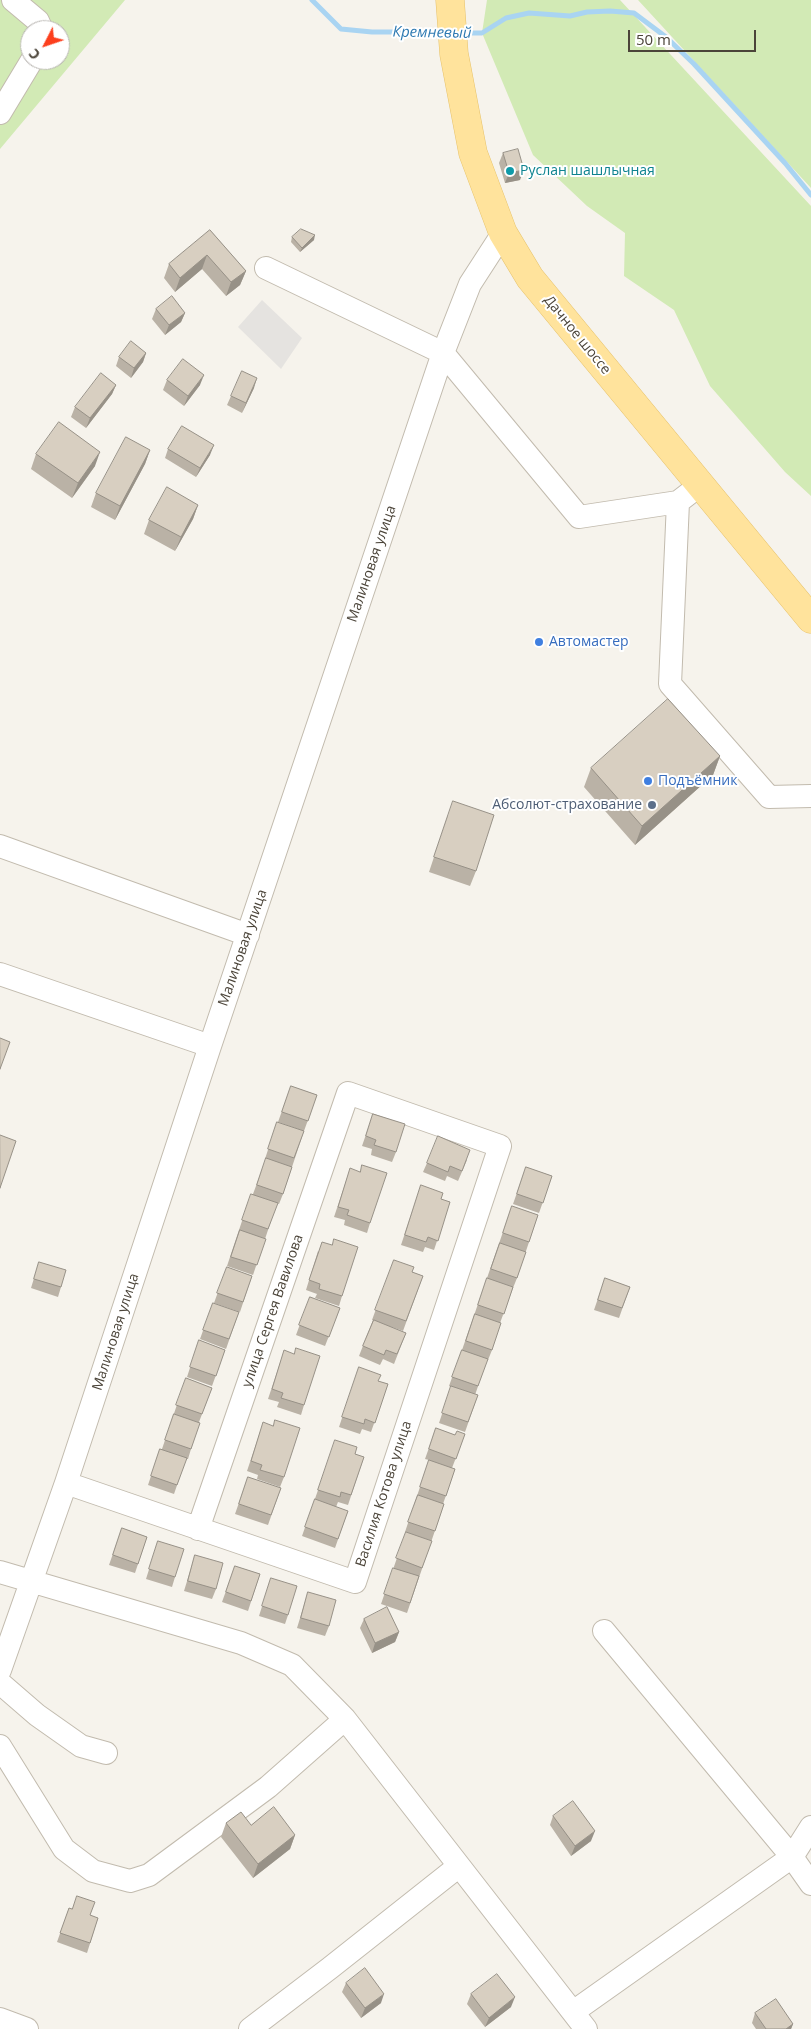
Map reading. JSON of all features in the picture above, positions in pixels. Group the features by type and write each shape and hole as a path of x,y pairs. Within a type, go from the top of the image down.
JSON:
{"main road":[{"name":"Дачное шоссе","path":"450,7 454,54 473,153 503,233 530,278 811,619"}],"street":[{"path":"13,0 36,20"},
{"path":"0,114 26,70"},
{"name":"Малиновая улица","path":"0,1670 66,1483 210,1046 443,354 470,284 503,233"},
{"path":"266,268 443,354 578,517 678,502 700,485"},
{"path":"678,502 670,684 769,797 811,796"},
{"path":"0,846 248,935"},
{"path":"0,974 210,1046"},
{"name":"Василия Котова улица","path":"66,1483 355,1582 500,1146 348,1093"},
{"name":"улица Сергея Вавилова","path":"198,1529 348,1093"},
{"path":"0,1572 241,1643 292,1665 346,1719 579,2021 792,1858 811,1827"},
{"path":"604,1631 792,1858 811,1884"},
{"path":"0,1683 37,1715 81,1746 106,1753"},
{"path":"0,1746 64,1850 93,1872 130,1881 149,1875 268,1788 346,1719"},
{"path":"250,2029 459,1866"},
{"path":"0,2019 27,2029"}],"green space":[{"path":"0,0 125,0 70,66 70,20 20,20 20,70 66,70 0,149"},
{"path":"487,0 620,0 811,206 811,496 785,472 710,386 674,310 624,276 625,233 587,206 533,155 482,33"},
{"path":"638,0 811,0 811,188"}],"shaded area":[{"path":"262,300 302,338 281,369 238,327"}],"building":[{"path":"518,149 524,170 509,173 503,153"},
{"path":"301,229 315,235 302,248 292,237"},
{"path":"210,230 246,271 231,282 207,255 180,278 169,264"},
{"path":"172,296 185,313 169,325 156,309"},
{"path":"131,341 146,353 134,368 119,357"},
{"path":"183,359 204,375 188,396 167,380"},
{"path":"242,371 257,378 246,403 231,396"},
{"path":"101,373 116,385 90,418 75,407"},
{"path":"59,422 100,452 78,483 36,454"},
{"path":"182,426 214,445 200,468 168,449"},
{"path":"126,437 150,450 120,506 96,493"},
{"path":"167,487 198,505 181,537 149,520"},
{"name":"Подъёмник","path":"668,699 720,756 642,826 591,768"},
{"path":"453,801 494,815 476,871 434,857"},
{"path":"0,1038 10,1042 0,1069"},
{"path":"291,1086 317,1095 308,1121 282,1112"},
{"path":"373,1114 405,1124 396,1152 374,1145 376,1140 366,1136"},
{"path":"277,1122 304,1131 294,1158 268,1149"},
{"path":"0,1135 16,1141 0,1188"},
{"path":"438,1136 470,1150 462,1171 450,1166 448,1172 427,1163"},
{"path":"266,1158 292,1167 283,1194 257,1185"},
{"path":"362,1165 387,1173 370,1223 347,1215 349,1210 338,1207 350,1168 360,1172"},
{"path":"526,1167 552,1176 543,1203 517,1194"},
{"path":"421,1185 443,1193 441,1199 450,1202 438,1241 428,1237 426,1242 405,1235"},
{"path":"251,1194 278,1203 268,1229 242,1220"},
{"path":"512,1206 538,1215 529,1242 503,1233"},
{"path":"240,1230 266,1239 257,1265 231,1257"},
{"path":"334,1239 358,1247 342,1296 319,1289 320,1284 309,1280 322,1242 332,1245"},
{"path":"500,1243 526,1252 517,1278 491,1269"},
{"path":"394,1260 414,1267 412,1272 423,1276 406,1321 375,1310"},
{"path":"39,1262 66,1270 61,1287 34,1279"},
{"path":"227,1267 252,1276 243,1302 217,1293"},
{"path":"487,1278 513,1287 504,1314 478,1305"},
{"path":"605,1278 630,1287 622,1308 598,1300"},
{"path":"310,1297 340,1308 329,1337 299,1325"},
{"path":"213,1303 239,1312 229,1339 203,1330"},
{"path":"475,1314 501,1323 492,1350 466,1341"},
{"path":"374,1320 406,1333 397,1354 386,1350 384,1355 363,1346"},
{"path":"199,1340 225,1350 216,1376 190,1367"},
{"path":"296,1348 320,1356 304,1405 281,1398 283,1393 272,1389 284,1350 294,1354"},
{"path":"462,1350 488,1359 478,1386 452,1377"},
{"path":"359,1367 381,1375 378,1381 388,1384 375,1423 365,1419 364,1424 342,1417"},
{"path":"186,1378 212,1388 202,1414 176,1405"},
{"path":"451,1386 478,1395 468,1422 442,1413"},
{"path":"174,1414 200,1423 191,1449 165,1440"},
{"path":"275,1420 300,1428 284,1477 260,1470 262,1465 251,1461 263,1422 273,1426"},
{"path":"436,1428 455,1435 457,1431 465,1434 456,1459 429,1449"},
{"path":"335,1440 357,1447 355,1454 364,1457 351,1495 341,1492 340,1497 318,1490"},
{"path":"160,1449 187,1458 177,1485 151,1476"},
{"path":"429,1460 455,1469 446,1496 420,1487"},
{"path":"248,1477 281,1488 271,1515 239,1504"},
{"path":"418,1495 444,1504 435,1531 408,1522"},
{"path":"315,1499 348,1511 338,1539 305,1527"},
{"path":"122,1528 147,1537 138,1564 113,1555"},
{"path":"406,1532 432,1541 422,1568 396,1558"},
{"path":"158,1541 184,1549 175,1577 149,1569"},
{"path":"195,1555 223,1563 216,1589 188,1581"},
{"path":"235,1566 260,1574 251,1601 226,1592"},
{"path":"393,1568 419,1576 410,1603 384,1594"},
{"path":"271,1578 297,1586 288,1615 262,1606"},
{"path":"308,1592 336,1600 329,1626 301,1618"},
{"path":"387,1607 399,1632 375,1643 364,1619"},
{"path":"573,1801 595,1831 575,1846 553,1816"},
{"path":"274,1807 295,1835 258,1864 226,1823 241,1812 251,1825"},
{"path":"77,1896 95,1902 90,1915 98,1918 90,1943 60,1933 69,1908 72,1909"},
{"path":"365,1968 384,1994 365,2008 346,1983"},
{"path":"497,1974 515,1997 489,2018 471,1994"},
{"path":"776,1999 793,2024 786,2029 766,2029 755,2013"}],"waterway":[{"name":"Кремневый","path":"312,0 341,29 372,32 444,32"},
{"name":"Кремневый","path":"460,33 482,33 506,18 529,13 570,16 587,12 634,13 666,37 694,64 785,163 811,195"}],"place":[{"name":"Руслан шашлычная","path":"510,171"},
{"name":"Автомастер","path":"539,642"},
{"name":"Подъёмник","path":"648,781"},
{"name":"Абсолют-страхование","path":"652,805"}]}
